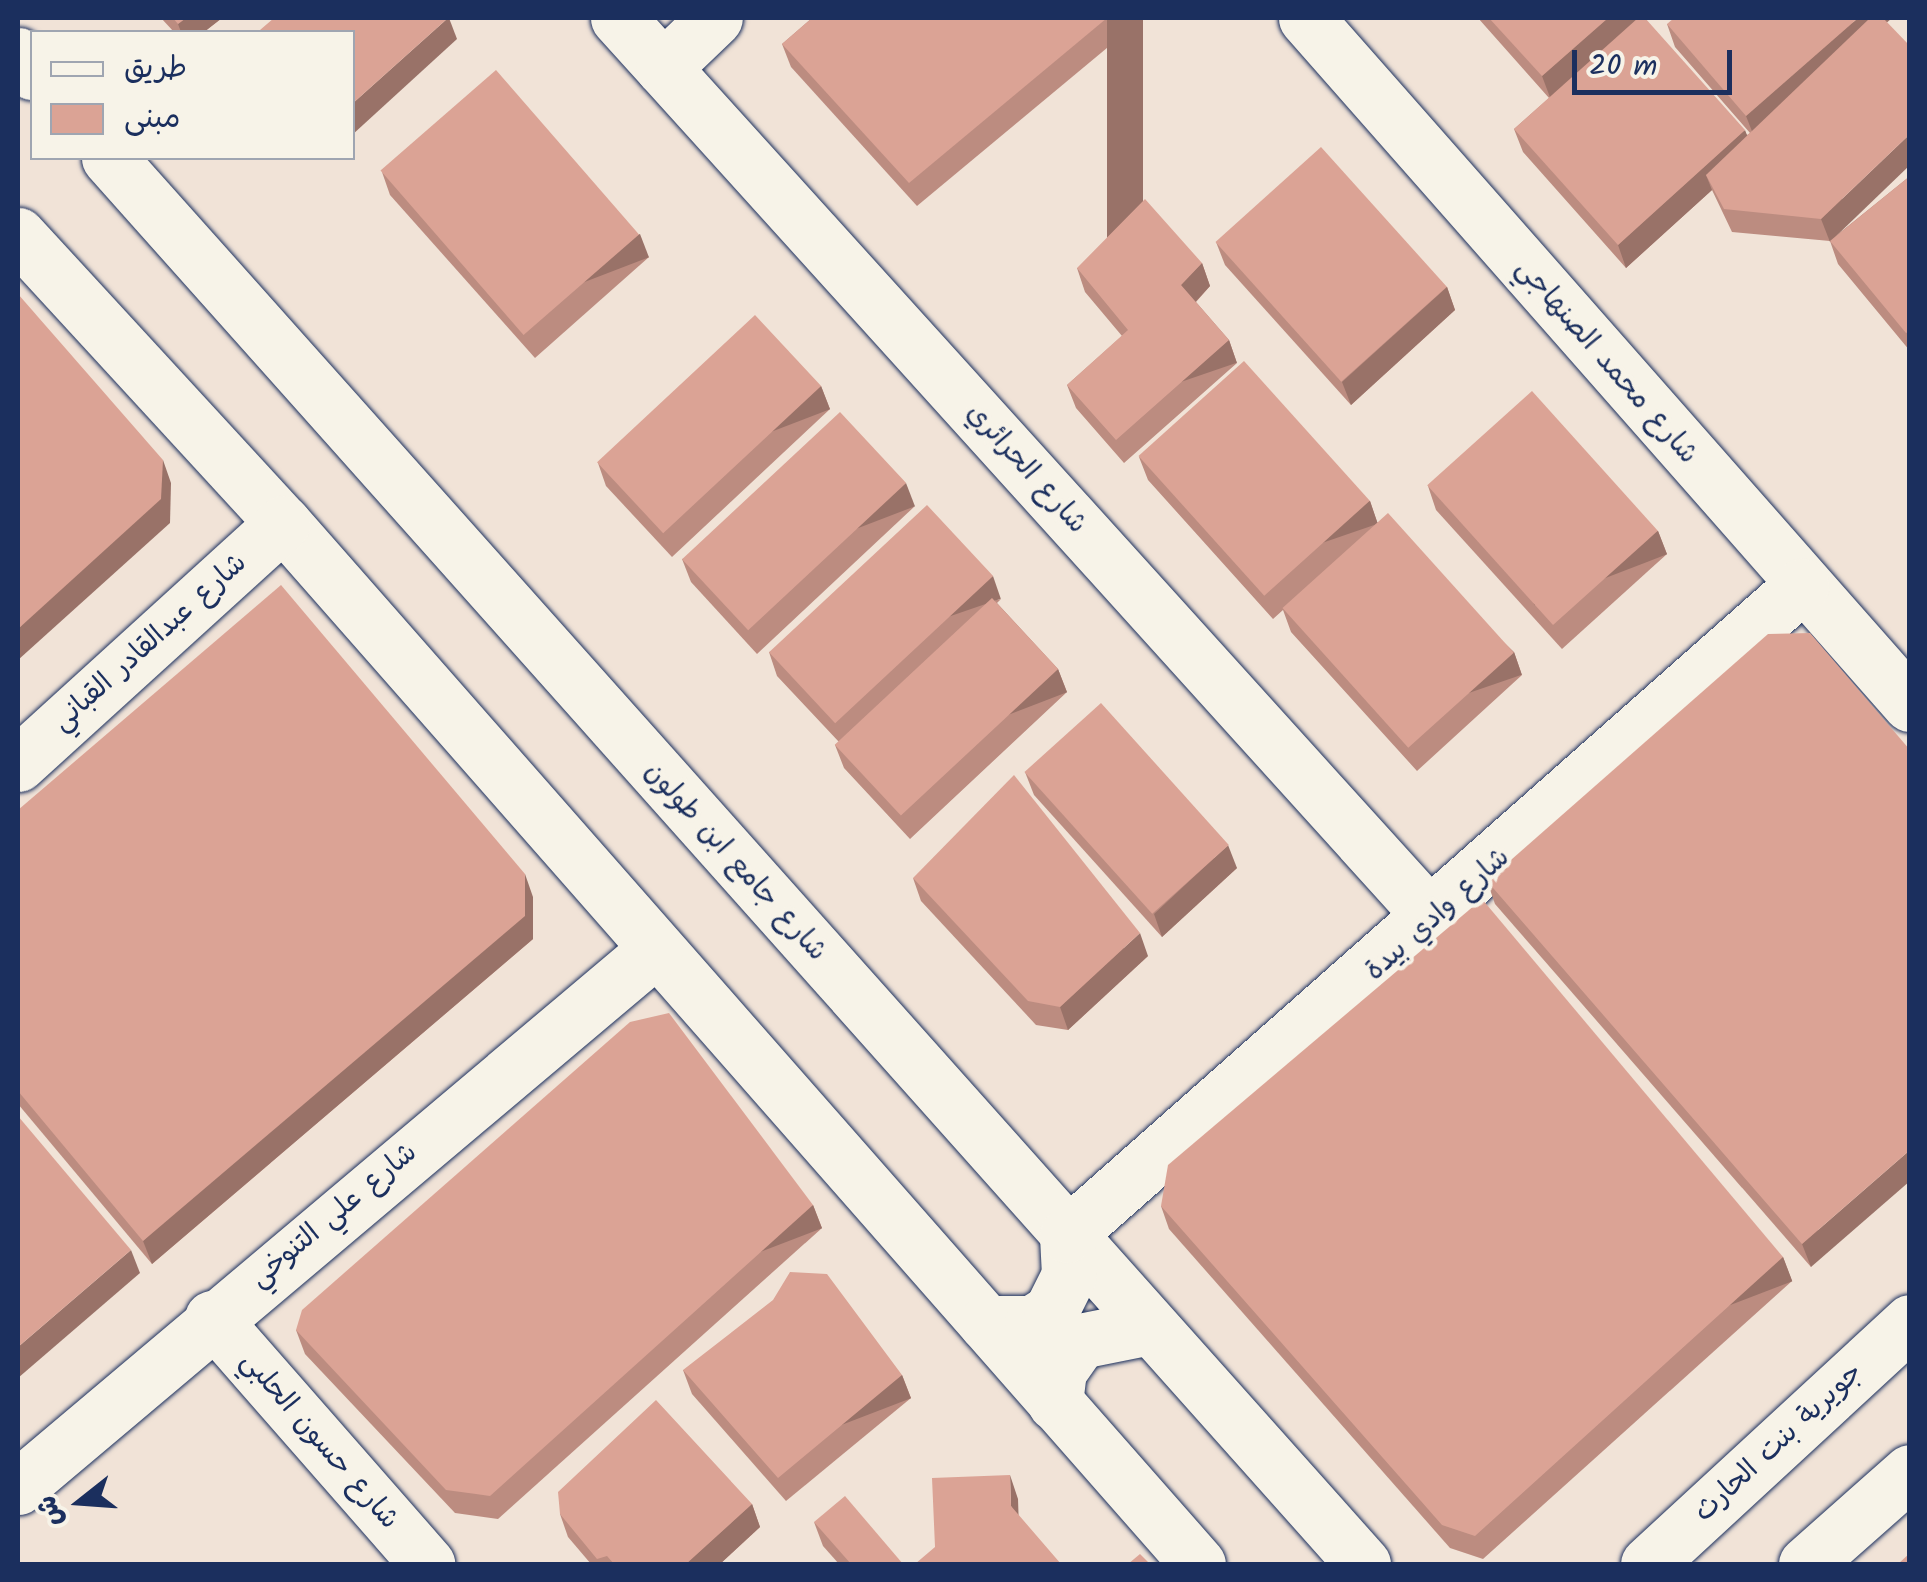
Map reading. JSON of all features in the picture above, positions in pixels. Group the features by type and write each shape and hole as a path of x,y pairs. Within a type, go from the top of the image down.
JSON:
{"street":[{"name":"شارع الحرائري","path":"618,18 1434,920"},
{"path":"662,68 715,18"},
{"name":"شارع محمد الصنهاجي","path":"1306,18 1801,586 1910,704"},
{"name":"شارع جامع ابن طولون","path":"111,160 1068,1235 1145,1328 1363,1564"},
{"path":"18,235 283,522 654,950 1198,1564"},
{"name":"شارع عبدالقادر القباني","path":"18,764 283,522"},
{"name":"شارع وادي بيدة","path":"1068,1235 1434,920 1801,586"},
{"name":"شارع علي التنوخي","path":"18,1487 212,1318 654,950"},
{"path":"986,1323 1018,1325 1051,1311 1069,1275 1068,1235"},
{"name":"شارع حسون الحلبي","path":"212,1318 427,1564"},
{"name":"جويرية بنت الحارث","path":"1648,1564 1910,1322"},
{"path":"1055,1403 1059,1371 1080,1341 1145,1328"},
{"path":"1806,1564 1910,1472"}],"building":[{"path":"274,18 448,18 355,101 355,30 260,30"},
{"path":"812,18 1107,18 909,183 782,44"},
{"path":"1489,18 1608,18 1542,76"},
{"path":"1638,18 1645,18 1745,130 1618,245 1514,129"},
{"path":"1674,18 1858,18 1746,116 1667,24"},
{"path":"1870,18 1883,18 1910,46 1910,134 1821,219 1724,209 1706,175"},
{"path":"496,70 639,235 524,335 381,170"},
{"path":"1321,147 1447,287 1341,382 1215,242"},
{"path":"1910,176 1910,331 1906,333 1830,241"},
{"path":"1145,199 1202,263 1181,285 1229,340 1116,440 1067,385 1128,330 1077,268"},
{"path":"18,294 163,460 161,499 18,629"},
{"path":"755,315 821,386 663,533 597,462"},
{"path":"1244,361 1370,501 1264,596 1138,456"},
{"path":"1532,391 1658,531 1553,625 1427,485"},
{"path":"840,412 906,483 748,630 682,559"},
{"path":"927,505 993,576 835,723 769,652"},
{"path":"1388,513 1514,653 1408,748 1282,608"},
{"path":"281,585 525,874 525,916 143,1241 18,1091 18,810"},
{"path":"992,598 1058,669 901,816 835,745"},
{"path":"1810,633 1910,750 1910,1150 1802,1244 1487,881 1768,634"},
{"path":"1101,703 1229,845 1152,914 1024,772"},
{"path":"1014,775 1140,933 1060,1007 1028,1001 913,878"},
{"path":"1482,899 1783,1257 1475,1536 1442,1525 1161,1206 1168,1165"},
{"path":"669,1013 813,1205 490,1496 446,1490 296,1330 302,1310 630,1022"},
{"path":"18,1116 131,1250 18,1347"},
{"path":"790,1272 827,1274 902,1375 778,1478 683,1370 773,1300"},
{"path":"656,1400 752,1504 686,1564 614,1564 607,1556 597,1559 560,1514 558,1492"},
{"path":"1010,1475 1011,1506 1061,1564 915,1564 935,1547 932,1478"},
{"path":"845,1496 903,1564 851,1564 814,1522"},
{"path":"1910,1553 1910,1564 1898,1564"},
{"path":"1140,1554 1150,1564 1128,1564"}]}
